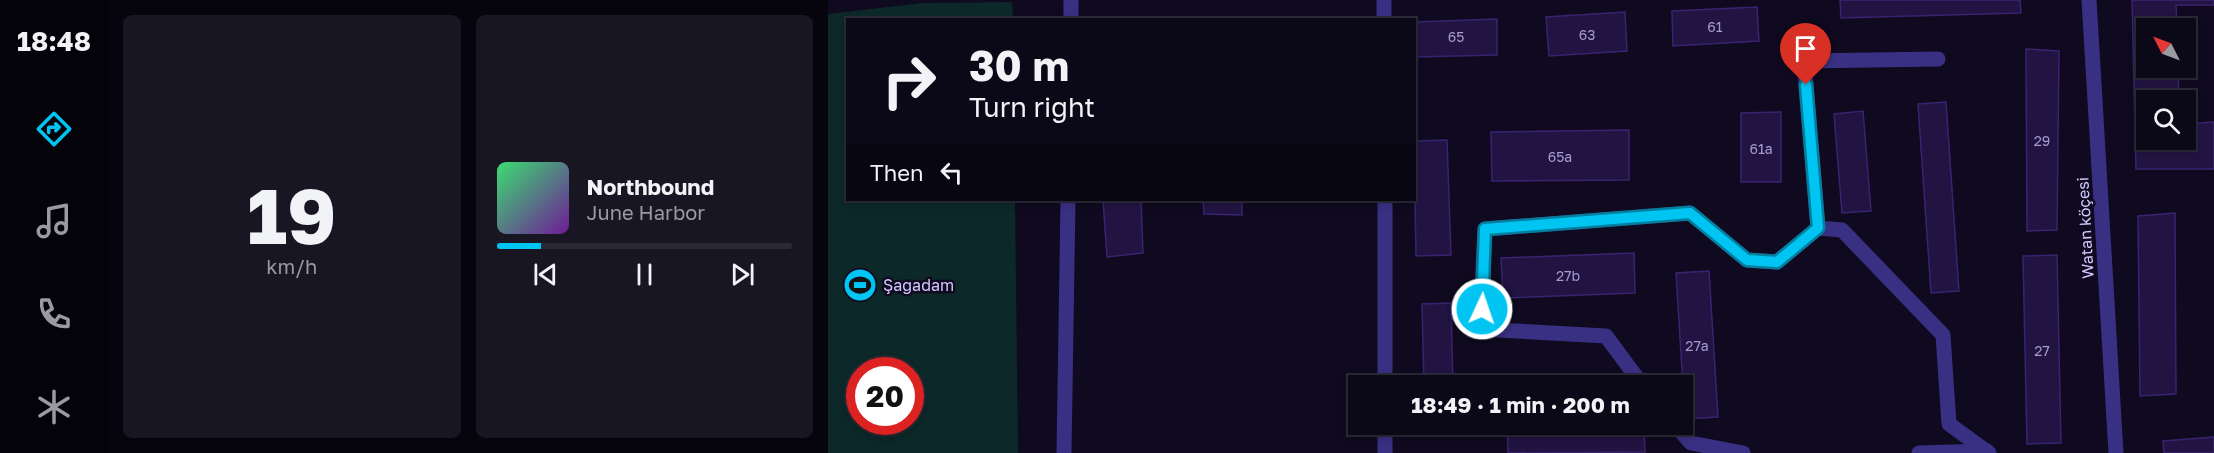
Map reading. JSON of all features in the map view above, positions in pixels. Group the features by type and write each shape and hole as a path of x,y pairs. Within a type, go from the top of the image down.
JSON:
{"street":[{"path":"1071,0 1071,18"},
{"path":"1384,0 1384,18"},
{"name":"Watan köçesi","path":"2089,0 2116,453"},
{"path":"1818,228 1804,61 1938,59"},
{"path":"1064,453 1068,201"},
{"path":"1384,201 1385,375"},
{"path":"1635,375 1606,336 1480,329 1485,229 1690,213 1747,260 1777,262 1818,228 1842,230 1943,335 1949,424 1988,452"},
{"path":"1385,435 1385,453"},
{"path":"1681,435 1689,448 1743,453"},
{"path":"1919,453 1988,452"}],"green space":[{"path":"1012,2 1013,18 846,18 846,201 1015,201 1018,453 828,453 828,14 922,3"}],"building":[{"path":"1840,0 2020,0 2021,13 1841,18"},
{"path":"2132,0 2214,0 2214,5 2176,5 2177,18 2136,18 2136,78 2178,78 2179,90 2136,90 2136,150 2196,150 2196,123 2214,122 2214,169 2136,169"},
{"path":"1757,7 1759,41 1673,46 1672,11"},
{"path":"1625,12 1627,51 1549,56 1546,17"},
{"path":"1497,19 1497,55 1416,57 1416,22"},
{"path":"2026,49 2059,51 2057,230 2027,231"},
{"path":"1946,102 1959,291 1931,293 1918,104"},
{"path":"1863,111 1871,211 1842,213 1834,114"},
{"path":"1781,112 1781,182 1741,182 1741,113"},
{"path":"1629,130 1629,180 1492,181 1491,132"},
{"path":"1447,140 1451,255 1416,256 1416,141"},
{"path":"1103,201 1141,201 1143,253 1107,257"},
{"path":"1203,201 1242,201 1242,215 1204,214"},
{"path":"2175,213 2176,394 2140,396 2138,216"},
{"path":"1634,253 1635,293 1503,298 1501,258"},
{"path":"2057,255 2061,443 2027,444 2023,256"},
{"path":"1709,271 1718,417 1693,419 1693,375 1682,375 1676,273"},
{"path":"1451,303 1453,375 1424,375 1422,304"},
{"path":"1507,435 1644,435 1645,452 1508,453"},
{"path":"2214,437 2214,453 2164,453 2163,441"}],"place":[{"name":"Şagadam","path":"860,285"}],"route":[{"path":"1482,309 1485,229 1690,213 1747,260 1777,262 1818,228 1806,85"}]}
